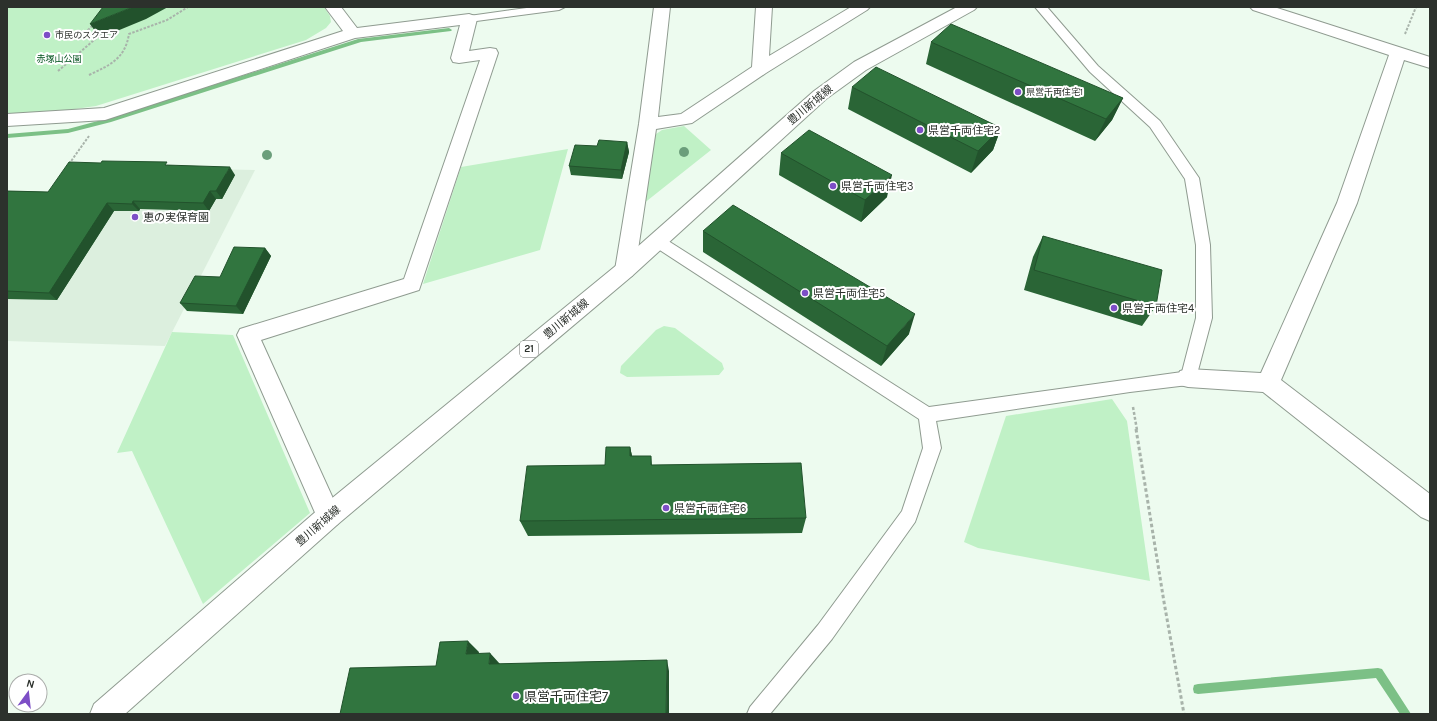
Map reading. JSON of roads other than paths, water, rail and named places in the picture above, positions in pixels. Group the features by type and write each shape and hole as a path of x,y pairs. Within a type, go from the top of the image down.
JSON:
{"street":[{"path":"333,7 352,33"},
{"path":"625,270 648,124 662,7"},
{"path":"760,69 764,7"},
{"name":"豊川新城線","path":"104,714 329,516 625,270 820,95 860,66 969,7"},
{"path":"1258,7 1430,63"},
{"path":"648,124 686,119 760,69 859,8"},
{"path":"7,120 105,114 352,33 469,20 459,58 490,54 412,284 248,335 329,516"},
{"path":"1268,383 1347,204 1398,53"},
{"path":"1188,378 1268,383 1430,509"}],"lane":[{"path":"469,20 559,7"},
{"path":"657,241 927,416 1130,385 1188,378 1204,318 1203,245 1192,178 1155,124 1094,70 1041,7"},
{"path":"757,714 825,632 909,516 932,448 927,416"}],"waterway":[{"path":"7,136 68,131 111,120 360,40 449,30"},
{"path":"1198,689 1378,673 1406,714"}],"place":[{"name":"市民のスクエア","path":"47,35"},
{"name":"県営千両住宅1","path":"1018,92"},
{"name":"県営千両住宅2","path":"920,130"},
{"name":"県営千両住宅3","path":"833,186"},
{"name":"恵の実保育園","path":"135,217"},
{"name":"県営千両住宅5","path":"805,293"},
{"name":"県営千両住宅4","path":"1114,308"},
{"name":"県営千両住宅6","path":"666,508"},
{"name":"県営千両住宅7","path":"516,696"}],"park label":[{"name":"赤塚山公園","path":"59,59"}]}
